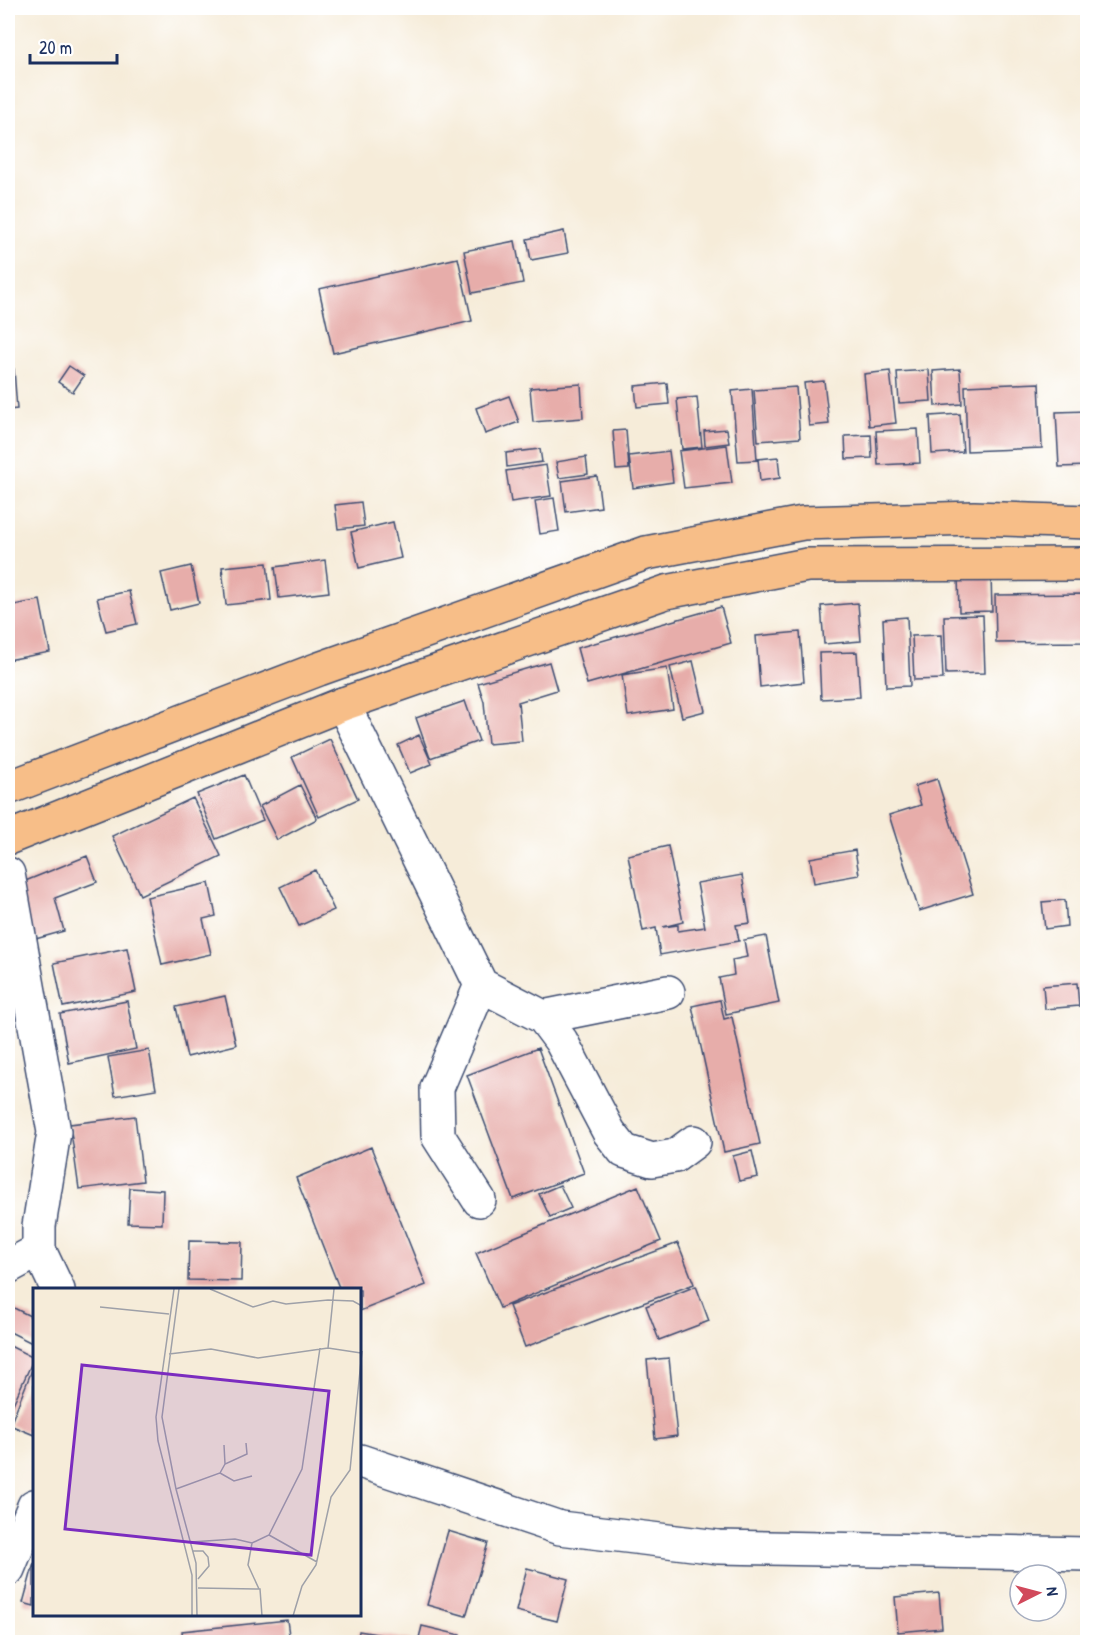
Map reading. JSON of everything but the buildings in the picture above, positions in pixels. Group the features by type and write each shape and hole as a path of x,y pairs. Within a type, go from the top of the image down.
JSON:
{"main road":[{"path":"8,788 319,669 646,553 803,522 974,518 1088,522"},
{"path":"8,838 343,704 666,592 807,565 1088,564"}],"street":[{"path":"343,704 481,985 543,1017 561,1041 609,1132 624,1150 652,1160 675,1156 694,1142"},
{"path":"8,874 54,1132 39,1227 39,1250 57,1288"},
{"path":"479,1200 438,1136 437,1088 481,985"},
{"path":"543,1017 668,992"},
{"path":"8,1268 39,1250"},
{"path":"362,1462 560,1528 718,1547 1088,1554"},
{"path":"8,1569 33,1508"}]}
